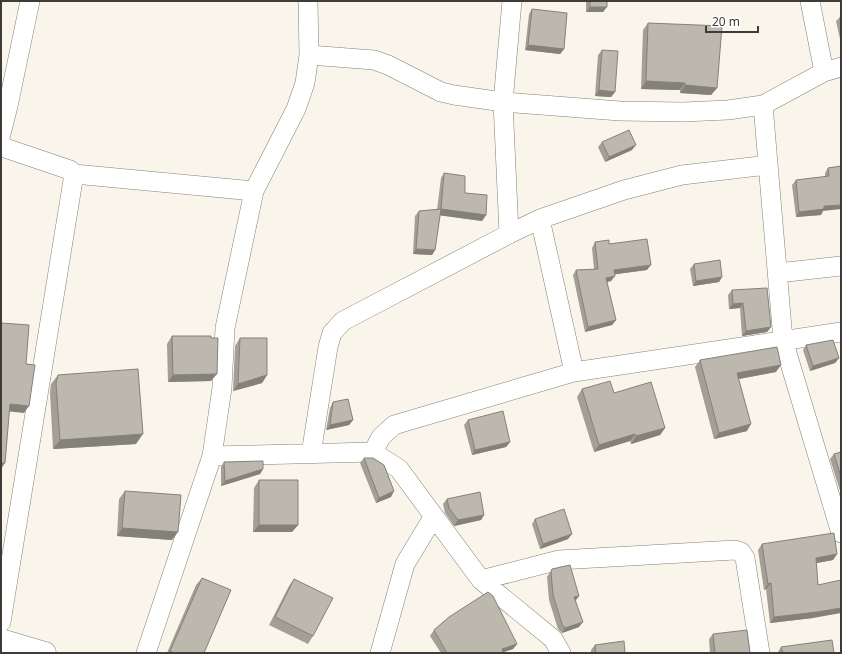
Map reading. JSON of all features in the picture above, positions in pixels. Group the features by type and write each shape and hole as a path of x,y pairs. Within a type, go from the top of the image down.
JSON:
{"street":[{"path":"1,134 5,106 30,1"},
{"path":"146,653 212,456 222,388 225,328 254,191 296,109 305,83 309,55 308,1"},
{"path":"509,234 503,102 512,1"},
{"path":"309,55 374,60 388,65 441,92 503,102 620,111 683,112 728,110 763,105 832,70 810,1"},
{"path":"763,105 783,340 841,533"},
{"path":"1,143 6,148 70,170 74,174 254,191"},
{"path":"310,454 328,347 332,333 343,321 540,219 624,190 682,175 768,165"},
{"path":"1,622 74,174"},
{"path":"540,219 574,372"},
{"path":"778,273 841,266"},
{"path":"373,452 381,436 394,425 574,372 841,332"},
{"path":"212,456 373,452 399,469 481,580 553,639 561,653"},
{"path":"380,653 405,564 434,516"},
{"path":"481,580 559,560 735,550 741,552 745,558 760,653"},
{"path":"1,640 45,653"}],"building":[{"path":"590,1 607,1 607,7 590,7"},
{"path":"532,9 567,13 564,49 528,45"},
{"path":"648,23 722,26 717,88 685,85 685,83 646,81"},
{"path":"602,50 618,51 615,92 599,90"},
{"path":"629,130 636,145 609,157 602,142"},
{"path":"841,166 841,205 824,206 824,209 799,212 796,180 829,176 828,168"},
{"path":"444,173 465,176 465,193 487,195 486,215 441,209"},
{"path":"441,209 435,250 416,249 419,211"},
{"path":"647,239 651,265 614,270 615,276 606,278 616,320 588,327 576,270 598,269 595,242 609,240 609,244"},
{"path":"720,260 722,277 696,281 694,264"},
{"path":"767,288 771,327 746,331 743,303 733,304 732,290"},
{"path":"1,323 29,325 26,364 35,365 29,406 10,404 5,463 1,463"},
{"path":"172,336 211,336 211,338 218,338 217,374 173,375"},
{"path":"240,338 267,338 267,375 238,384"},
{"path":"833,340 839,358 813,366 806,345"},
{"path":"777,347 781,365 737,373 751,424 719,433 700,360"},
{"path":"138,369 143,434 60,440 56,383 58,375"},
{"path":"610,381 614,393 651,382 665,428 636,436 635,434 599,445 582,389"},
{"path":"348,399 353,420 330,425 333,402"},
{"path":"503,411 510,442 475,450 468,420"},
{"path":"841,452 841,477 834,454"},
{"path":"364,458 373,458 384,465 394,491 379,498"},
{"path":"263,461 263,469 225,481 224,462"},
{"path":"259,480 298,480 298,525 259,525"},
{"path":"125,491 181,495 178,532 122,528"},
{"path":"480,492 484,515 458,520 449,508 447,499"},
{"path":"564,509 572,534 543,544 535,519"},
{"path":"834,533 837,554 816,558 818,585 841,580 841,608 774,617 771,583 768,584 762,544"},
{"path":"570,565 579,596 574,597 583,622 565,628 562,624 553,595 551,572 552,569"},
{"path":"202,578 231,590 204,653 174,653 170,651"},
{"path":"294,579 333,598 313,636 275,617"},
{"path":"488,592 493,596 517,644 502,649 503,653 447,653 434,630 449,617"},
{"path":"747,630 750,653 715,653 713,634"},
{"path":"832,640 834,653 783,653 781,647"},
{"path":"624,641 625,653 596,653 595,645"}]}
